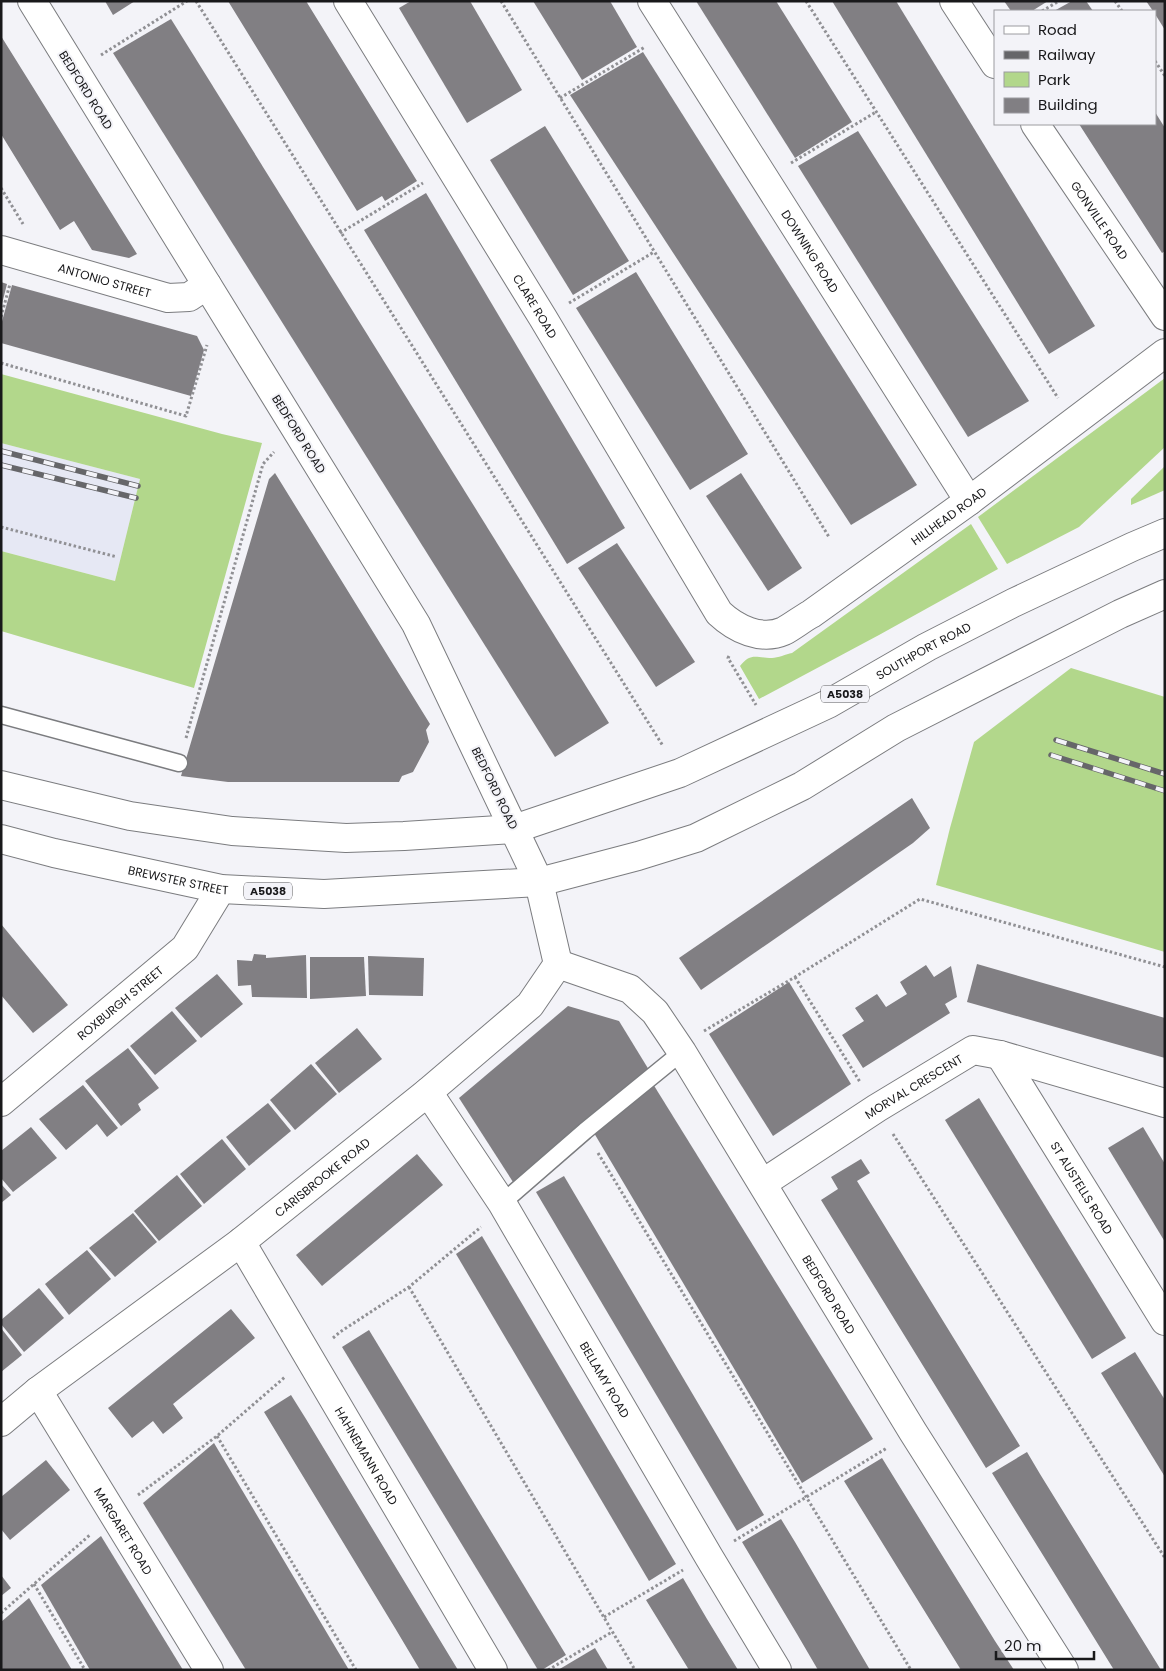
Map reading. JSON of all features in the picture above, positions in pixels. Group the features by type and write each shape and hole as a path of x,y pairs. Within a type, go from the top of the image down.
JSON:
{"street":[{"name":"BEDFORD ROAD","path":"32,1 416,624 539,882"},
{"name":"CLARE ROAD","path":"348,1 727,620"},
{"name":"DOWNING ROAD","path":"652,1 969,501"},
{"path":"954,1 994,62"},
{"name":"GONVILLE ROAD","path":"1036,125 1165,316"},
{"name":"ANTONIO STREET","path":"1,250 168,298 213,295"},
{"name":"HILLHEAD ROAD","path":"727,620 747,631 771,634 784,630 811,614 969,501 1165,353"},
{"name":"SOUTHPORT ROAD","path":"514,829 680,773 828,704 927,647 1013,604 1165,533"},
{"name":"A5038","path":"539,882 638,856 696,838 802,786 896,728 1120,614 1165,594"},
{"name":"A5038","path":"1,785 130,816 232,831 346,838 514,829"},
{"name":"BREWSTER STREET","path":"1,839 54,853 221,889 324,894 539,882"},
{"path":"539,882 558,964"},
{"name":"ROXBURGH STREET","path":"1,1102 185,948 221,889"},
{"name":"BEDFORD ROAD","path":"558,964 630,988 655,1012 681,1049 913,1432 1064,1670"},
{"name":"CARISBROOKE ROAD","path":"1,1422 38,1392 240,1242 428,1092 530,1005 558,964"},
{"name":"MORVAL CRESCENT","path":"763,1183 877,1108 973,1050 1000,1054 1165,1103"},
{"name":"ST AUSTELLS ROAD","path":"1000,1054 1165,1321"},
{"name":"BELLAMY ROAD","path":"428,1092 502,1203 777,1670"},
{"name":"HAHNEMANN ROAD","path":"240,1242 493,1670"},
{"name":"MARGARET ROAD","path":"38,1392 209,1670"}],"lane":[{"path":"1,715 179,763"},
{"path":"502,1203 681,1049"}],"path":[{"path":"75,71 187,1"},
{"path":"196,1 680,773"},
{"path":"501,1 829,537"},
{"path":"806,1 1073,421"},
{"path":"1044,10 1059,1"},
{"path":"560,98 671,31"},
{"path":"1156,62 1165,76"},
{"path":"765,179 876,112"},
{"path":"340,233 450,166"},
{"path":"543,318 654,252"},
{"path":"1,363 186,416 213,295"},
{"path":"179,763 263,464 295,427"},
{"path":"1,527 117,557"},
{"path":"727,620 728,658 770,730"},
{"path":"681,1049 920,899 1165,968"},
{"path":"795,977 1165,1558"},
{"path":"585,1131 911,1670"},
{"path":"1,1613 114,1514 159,1478 217,1436 340,1332 409,1287 478,1230 502,1203"},
{"path":"409,1287 635,1670"},
{"path":"604,1617 672,1576 709,1557 913,1432"},
{"path":"217,1436 356,1670"},
{"path":"34,1584 85,1670"},
{"path":"548,1670 612,1632"}],"shaded area":[{"path":"1,443 140,479 115,581 1,551"}],"green space":[{"path":"1,374 222,434 262,443 194,688 1,631 1,551 115,581 140,479 1,443"},
{"path":"1165,378 1165,447 1079,527 1007,564 978,517"},
{"path":"1165,466 1165,490 1131,505 1131,499"},
{"path":"971,524 998,569 759,699 740,666 747,659 751,657 774,658 792,653"},
{"path":"1071,668 1165,697 1165,952 936,885 974,742"}],"building":[{"path":"105,1 135,1 113,15"},
{"path":"228,1 306,1 417,181 385,201 382,196 357,211"},
{"path":"411,1 470,1 522,90 467,123 399,8"},
{"path":"533,1 610,1 637,47 582,80"},
{"path":"696,1 776,1 852,122 795,158"},
{"path":"832,1 896,1 1095,326 1049,354"},
{"path":"1004,1 1048,1 1034,10 1010,10"},
{"path":"1072,1 1086,1 1092,10 1056,10"},
{"path":"1146,1 1165,1 1165,30 1156,16 1156,10 1152,10"},
{"path":"171,19 609,723 555,757 113,53"},
{"path":"1,36 137,254 129,258 92,250 74,221 60,230 1,134"},
{"path":"643,52 917,485 851,525 570,95"},
{"path":"1156,114 1165,128 1165,251 1162,253 1080,125 1156,125"},
{"path":"545,126 629,261 573,295 490,160"},
{"path":"858,131 1029,401 968,437 798,166"},
{"path":"426,193 625,528 567,564 364,230"},
{"path":"636,272 748,454 690,490 576,308"},
{"path":"1,282 7,284 2,304 1,304"},
{"path":"12,285 197,336 204,350 191,396 1,343 1,325"},
{"path":"275,473 430,724 426,730 429,742 413,772 402,776 399,782 228,782 181,776 269,479"},
{"path":"741,473 802,568 768,591 706,496"},
{"path":"617,543 695,662 656,687 578,568"},
{"path":"912,798 930,828 913,843 701,990 679,958"},
{"path":"1,924 68,1005 33,1033 1,995"},
{"path":"254,954 266,955 266,958 306,955 307,998 252,997 251,985 238,986 237,960 252,961"},
{"path":"368,956 424,958 423,996 369,995"},
{"path":"310,957 364,957 366,996 310,999"},
{"path":"977,964 1165,1018 1165,1058 967,1002"},
{"path":"926,965 934,977 951,966 957,997 945,1004 950,1013 863,1068 842,1035 864,1021 855,1008 877,994 886,1007 907,994 900,982"},
{"path":"217,974 243,1004 201,1038 175,1008"},
{"path":"789,982 851,1084 773,1136 709,1034"},
{"path":"568,1006 619,1021 649,1070 513,1182 459,1098"},
{"path":"172,1011 197,1041 155,1075 130,1046"},
{"path":"357,1028 382,1059 339,1093 315,1063"},
{"path":"128,1048 159,1088 138,1104 141,1110 121,1126 85,1081"},
{"path":"311,1064 337,1094 295,1130 270,1100"},
{"path":"653,1084 873,1439 802,1483 594,1133"},
{"path":"83,1085 118,1128 107,1137 97,1124 66,1150 39,1119"},
{"path":"979,1098 1126,1338 1092,1359 945,1120"},
{"path":"268,1103 291,1131 249,1166 226,1137"},
{"path":"31,1127 57,1158 13,1192 1,1178 1,1151"},
{"path":"1143,1127 1165,1164 1165,1242 1108,1148"},
{"path":"222,1139 246,1169 204,1204 180,1174"},
{"path":"417,1154 443,1185 322,1286 296,1255"},
{"path":"861,1159 870,1173 857,1181 1020,1446 986,1468 821,1200 838,1189 831,1177"},
{"path":"177,1175 202,1206 159,1241 134,1211"},
{"path":"564,1176 764,1515 737,1531 536,1192"},
{"path":"1,1184 11,1195 1,1203"},
{"path":"133,1213 157,1242 115,1277 89,1248"},
{"path":"482,1236 676,1564 649,1581 456,1254"},
{"path":"87,1250 111,1279 69,1315 45,1284"},
{"path":"39,1288 64,1318 24,1352 1,1324 1,1320"},
{"path":"231,1309 255,1338 173,1404 183,1418 163,1434 153,1421 132,1438 108,1408"},
{"path":"1,1328 22,1355 1,1372"},
{"path":"369,1330 566,1655 542,1670 538,1670 342,1347"},
{"path":"1135,1352 1165,1400 1165,1477 1101,1373"},
{"path":"291,1395 458,1670 420,1670 264,1412"},
{"path":"214,1443 349,1670 246,1670 143,1503"},
{"path":"1027,1452 1161,1670 1114,1670 992,1473"},
{"path":"882,1458 1014,1670 961,1670 844,1481"},
{"path":"46,1460 70,1490 10,1540 1,1529 1,1497"},
{"path":"781,1519 870,1670 818,1670 742,1542"},
{"path":"101,1536 183,1670 90,1670 41,1585"},
{"path":"1,1575 11,1588 1,1596"},
{"path":"683,1578 738,1670 689,1670 646,1600"},
{"path":"29,1598 72,1670 1,1670 1,1622"},
{"path":"595,1648 608,1670 558,1670"}],"railway":[{"path":"1,451 138,486"},
{"path":"1,465 136,498"},
{"path":"1056,740 1165,774"},
{"path":"1051,755 1165,791"}]}
